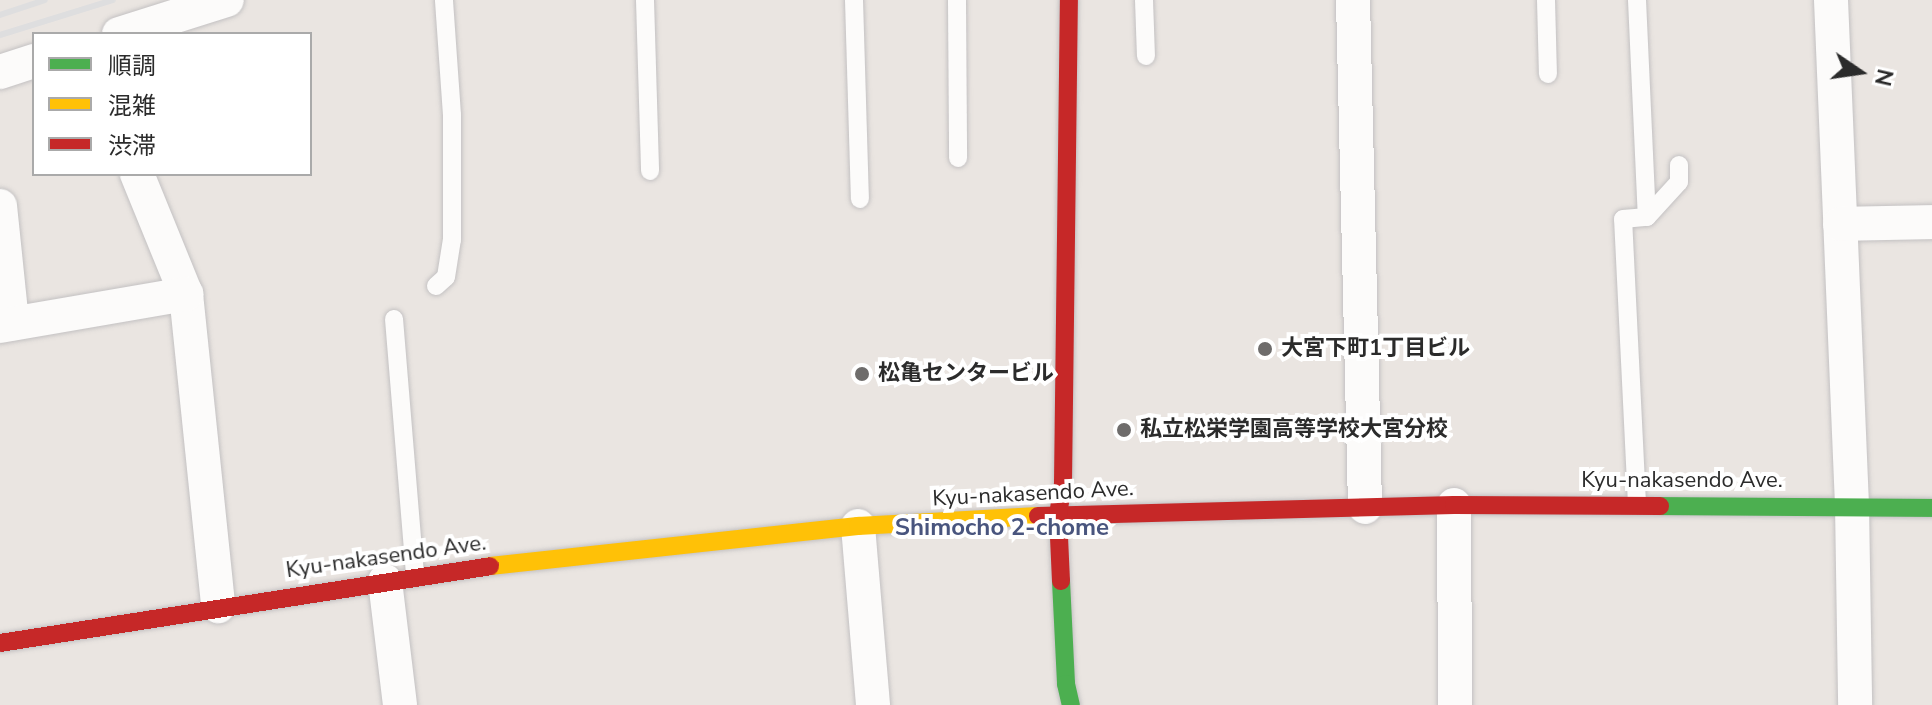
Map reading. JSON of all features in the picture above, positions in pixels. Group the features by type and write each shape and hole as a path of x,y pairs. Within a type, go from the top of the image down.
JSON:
{"main road":[{"path":"1069,0 1063,482 1058,515 1066,684 1071,705"},
{"name":"Kyu-nakasendo Ave.","path":"0,643 400,579 661,545 858,526 1058,515 1454,505 1852,505 1932,508"}],"street":[{"path":"125,32 227,0"},
{"path":"1353,0 1365,507"},
{"path":"1831,0 1852,505 1855,705"},
{"path":"0,72 32,62"},
{"path":"138,176 186,294 218,606"},
{"path":"0,206 6,325 186,294"},
{"path":"1840,224 1932,222"},
{"path":"1454,505 1455,705"},
{"path":"858,526 873,705"},
{"path":"400,579 400,705"}],"lane":[{"path":"436,286 446,277 452,240 452,115 444,0"},
{"path":"645,0 650,171"},
{"path":"854,0 860,199"},
{"path":"957,0 958,158"},
{"path":"1144,0 1146,56"},
{"path":"1546,0 1548,74"},
{"path":"1637,0 1647,217"},
{"path":"1637,504 1623,219 1647,217 1679,182 1679,165"},
{"path":"394,319 400,579"}],"railway":[{"path":"0,15 45,0"},
{"path":"0,35 113,0"}],"traffic: fast":[{"path":"1660,506 1932,508"},
{"path":"1061,581 1066,684 1071,705"}],"traffic: slow":[{"path":"490,566 858,526 1038,516"}],"traffic: jam":[{"path":"1061,581 1058,515 1063,482 1069,0"},
{"path":"1038,516 1454,505 1660,506"},
{"path":"0,643 490,566"}],"place":[{"name":"大宮下町1丁目ビル","path":"1265,349"},
{"name":"松亀センタービル","path":"862,374"},
{"name":"私立松栄学園高等学校大宮分校","path":"1124,430"}],"district":[{"name":"Shimocho 2-chome","path":"1002,528"}]}
